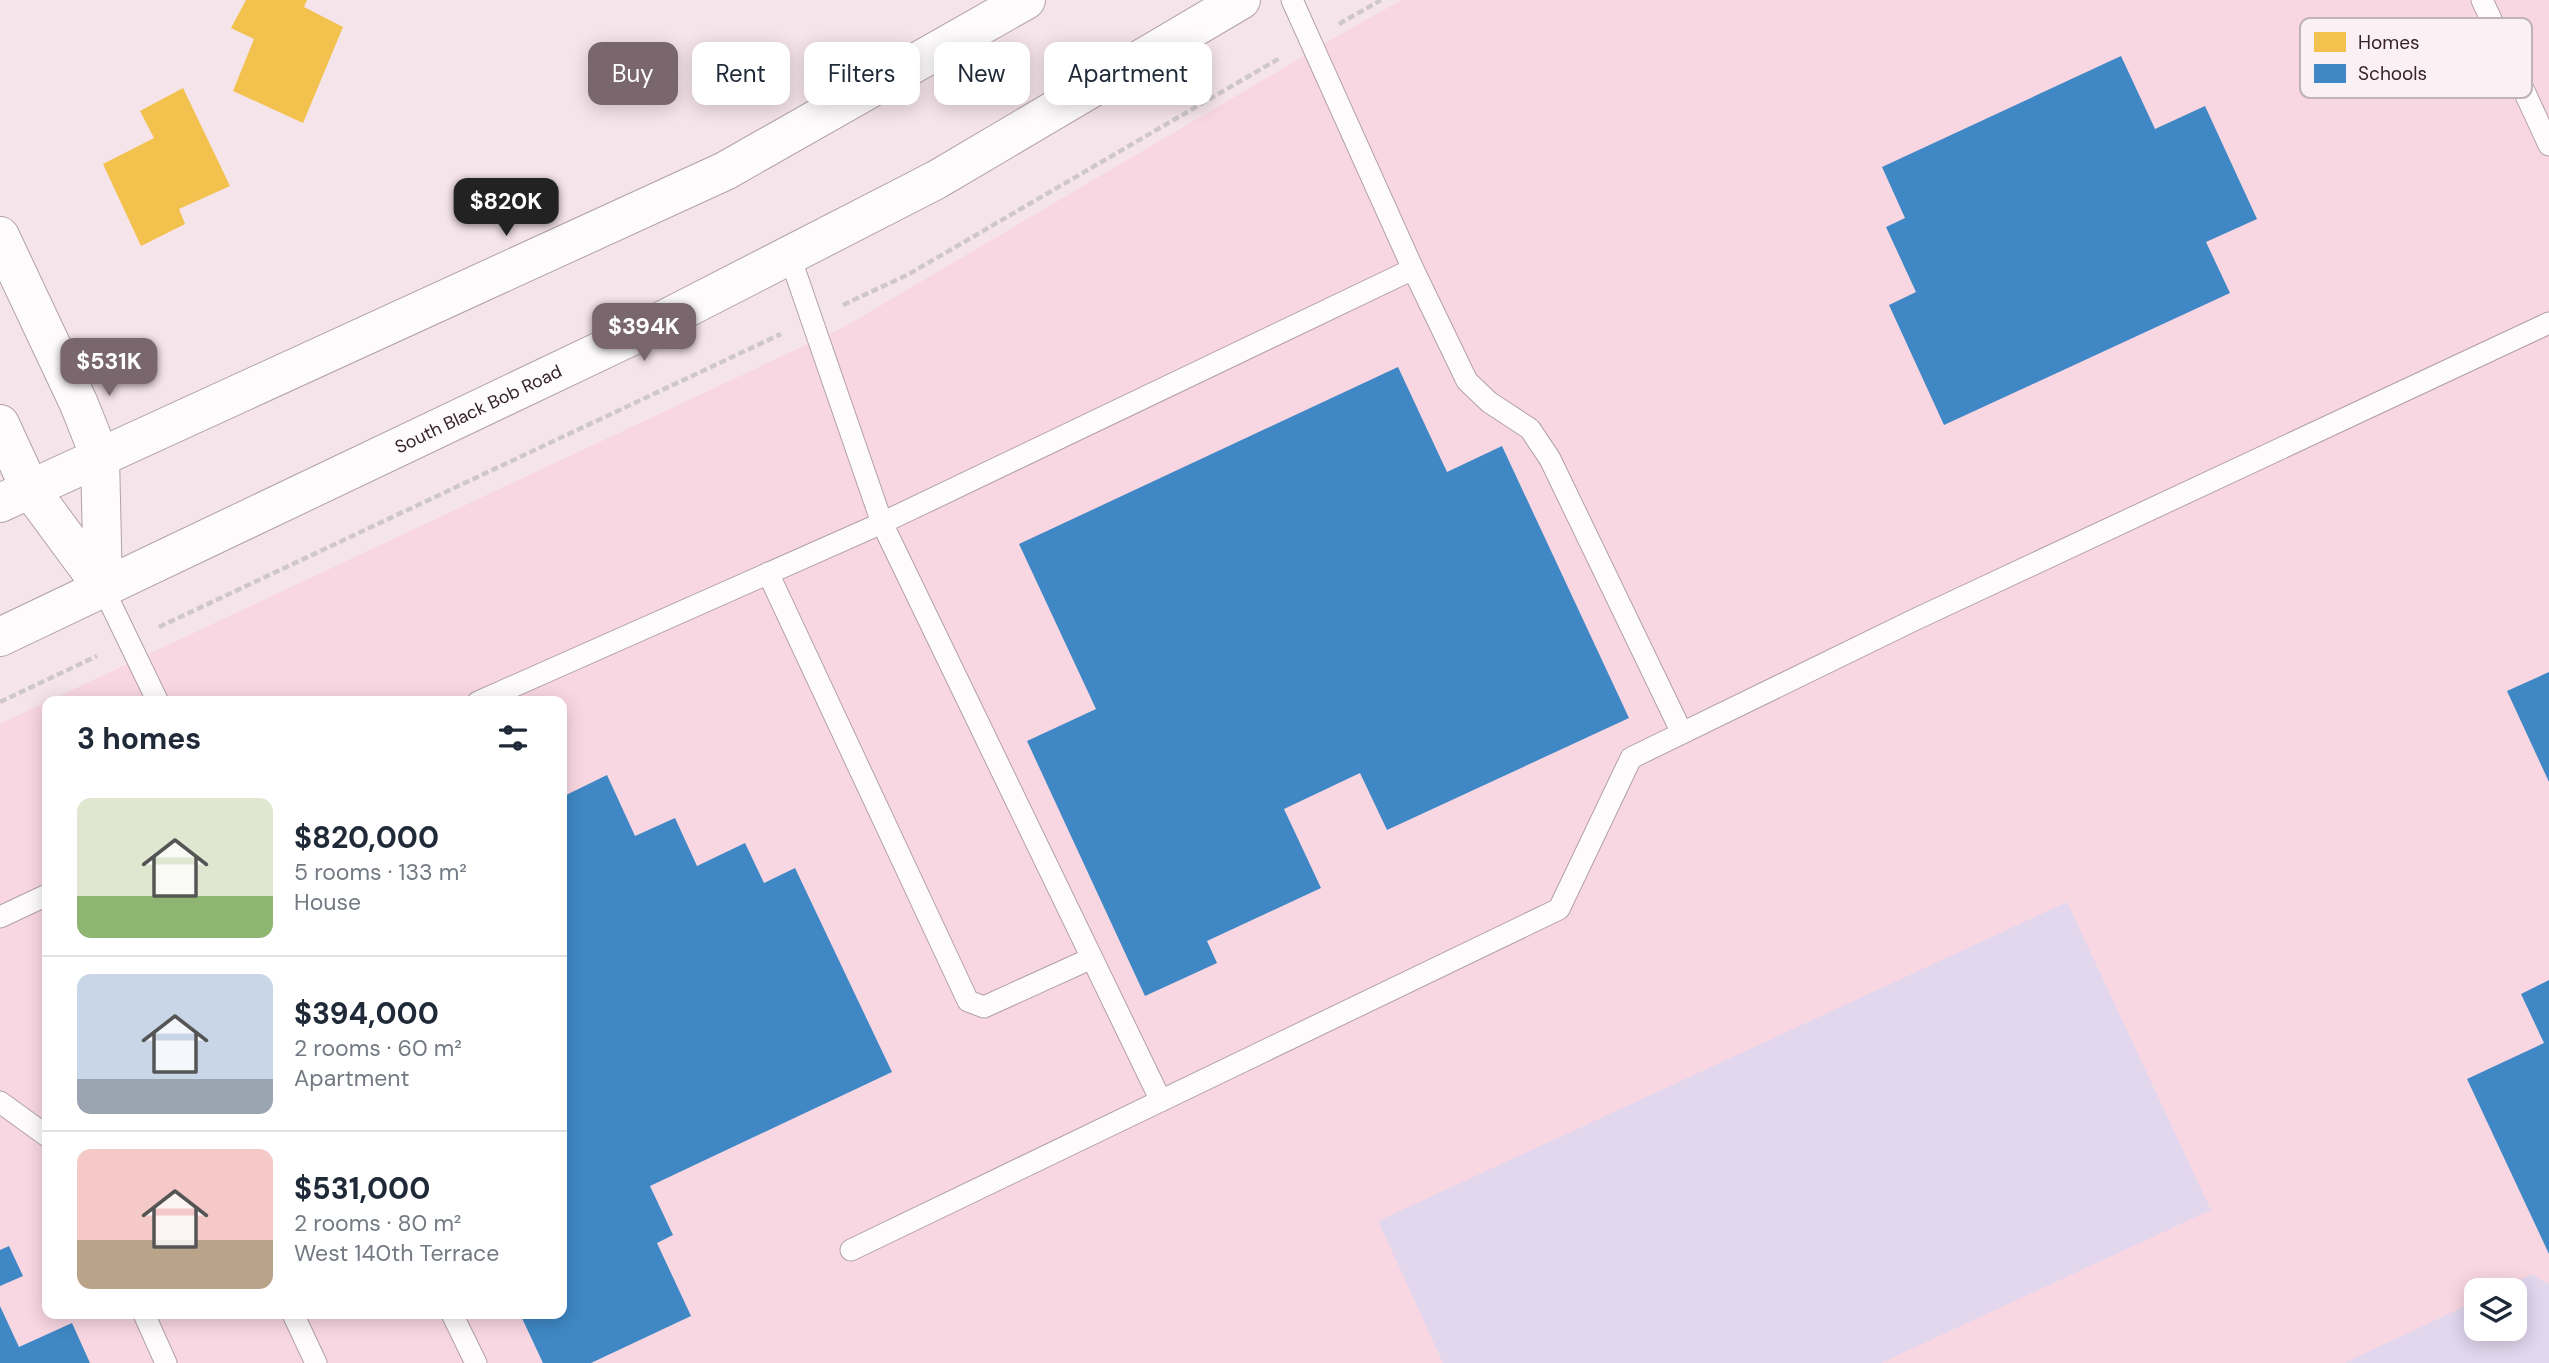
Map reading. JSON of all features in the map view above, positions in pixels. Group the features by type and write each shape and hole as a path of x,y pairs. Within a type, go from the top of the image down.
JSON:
{"main road":[{"path":"15,496 725,171 1027,0"},
{"name":"South Black Bob Road","path":"0,637 634,335 936,180 1241,0"},
{"path":"0,236 79,404 100,457 103,589"},
{"path":"0,424 15,496 103,589"}],"lane":[{"path":"1292,0 1413,269 1467,381 1489,402 1530,429 1550,458 1682,733"},
{"path":"2482,0 2490,18"},
{"path":"2527,98 2549,145"},
{"path":"789,254 882,523 1161,1101"},
{"path":"491,696 882,523 1413,269"},
{"path":"851,1250 1559,909 1630,758 1914,620 2549,323"},
{"path":"768,573 968,1001 984,1007 1092,958"},
{"path":"103,589 155,696"},
{"path":"0,917 42,897"},
{"path":"0,1102 42,1132"},
{"path":"146,1319 166,1363"},
{"path":"295,1319 316,1363"},
{"path":"454,1319 475,1363"}],"path":[{"path":"0,702 909,274 1381,0"}],"shaded area":[{"path":"1402,0 2549,0 2549,1363 0,1363 0,724 42,704 42,1319 567,1319 567,696 60,696 844,327"},
{"path":"2067,902 2211,1210 1881,1363 1443,1363 1378,1221"},
{"path":"2532,1274 2549,1284 2549,1363 2344,1363 2464,1307 2464,1341 2527,1341 2527,1278 2524,1278"}],"building: Homes":[{"path":"246,0 307,0 304,7 343,27 303,123 233,91 254,39 231,28"},
{"path":"183,88 230,186 179,209 185,224 141,246 103,164 154,138 140,111"}],"building: Schools":[{"path":"2121,56 2155,129 2205,106 2257,219 2206,242 2230,293 1944,425 1889,305 1916,292 1886,227 1905,218 1882,167"},
{"path":"1398,367 1447,472 1502,446 1629,718 1387,830 1360,773 1284,809 1321,888 1207,941 1217,963 1145,996 1027,741 1096,709 1019,544"},
{"path":"2549,672 2549,782 2507,691"},
{"path":"607,775 635,836 675,818 697,866 745,843 764,883 795,868 892,1072 650,1186 673,1235 657,1243 691,1316 591,1363 543,1363 522,1319 567,1319 567,795"},
{"path":"2549,980 2549,1254 2467,1079 2544,1043 2521,994"},
{"path":"9,1246 23,1276 0,1286 0,1250"},
{"path":"0,1306 19,1347 72,1323 90,1363 0,1363"}]}
